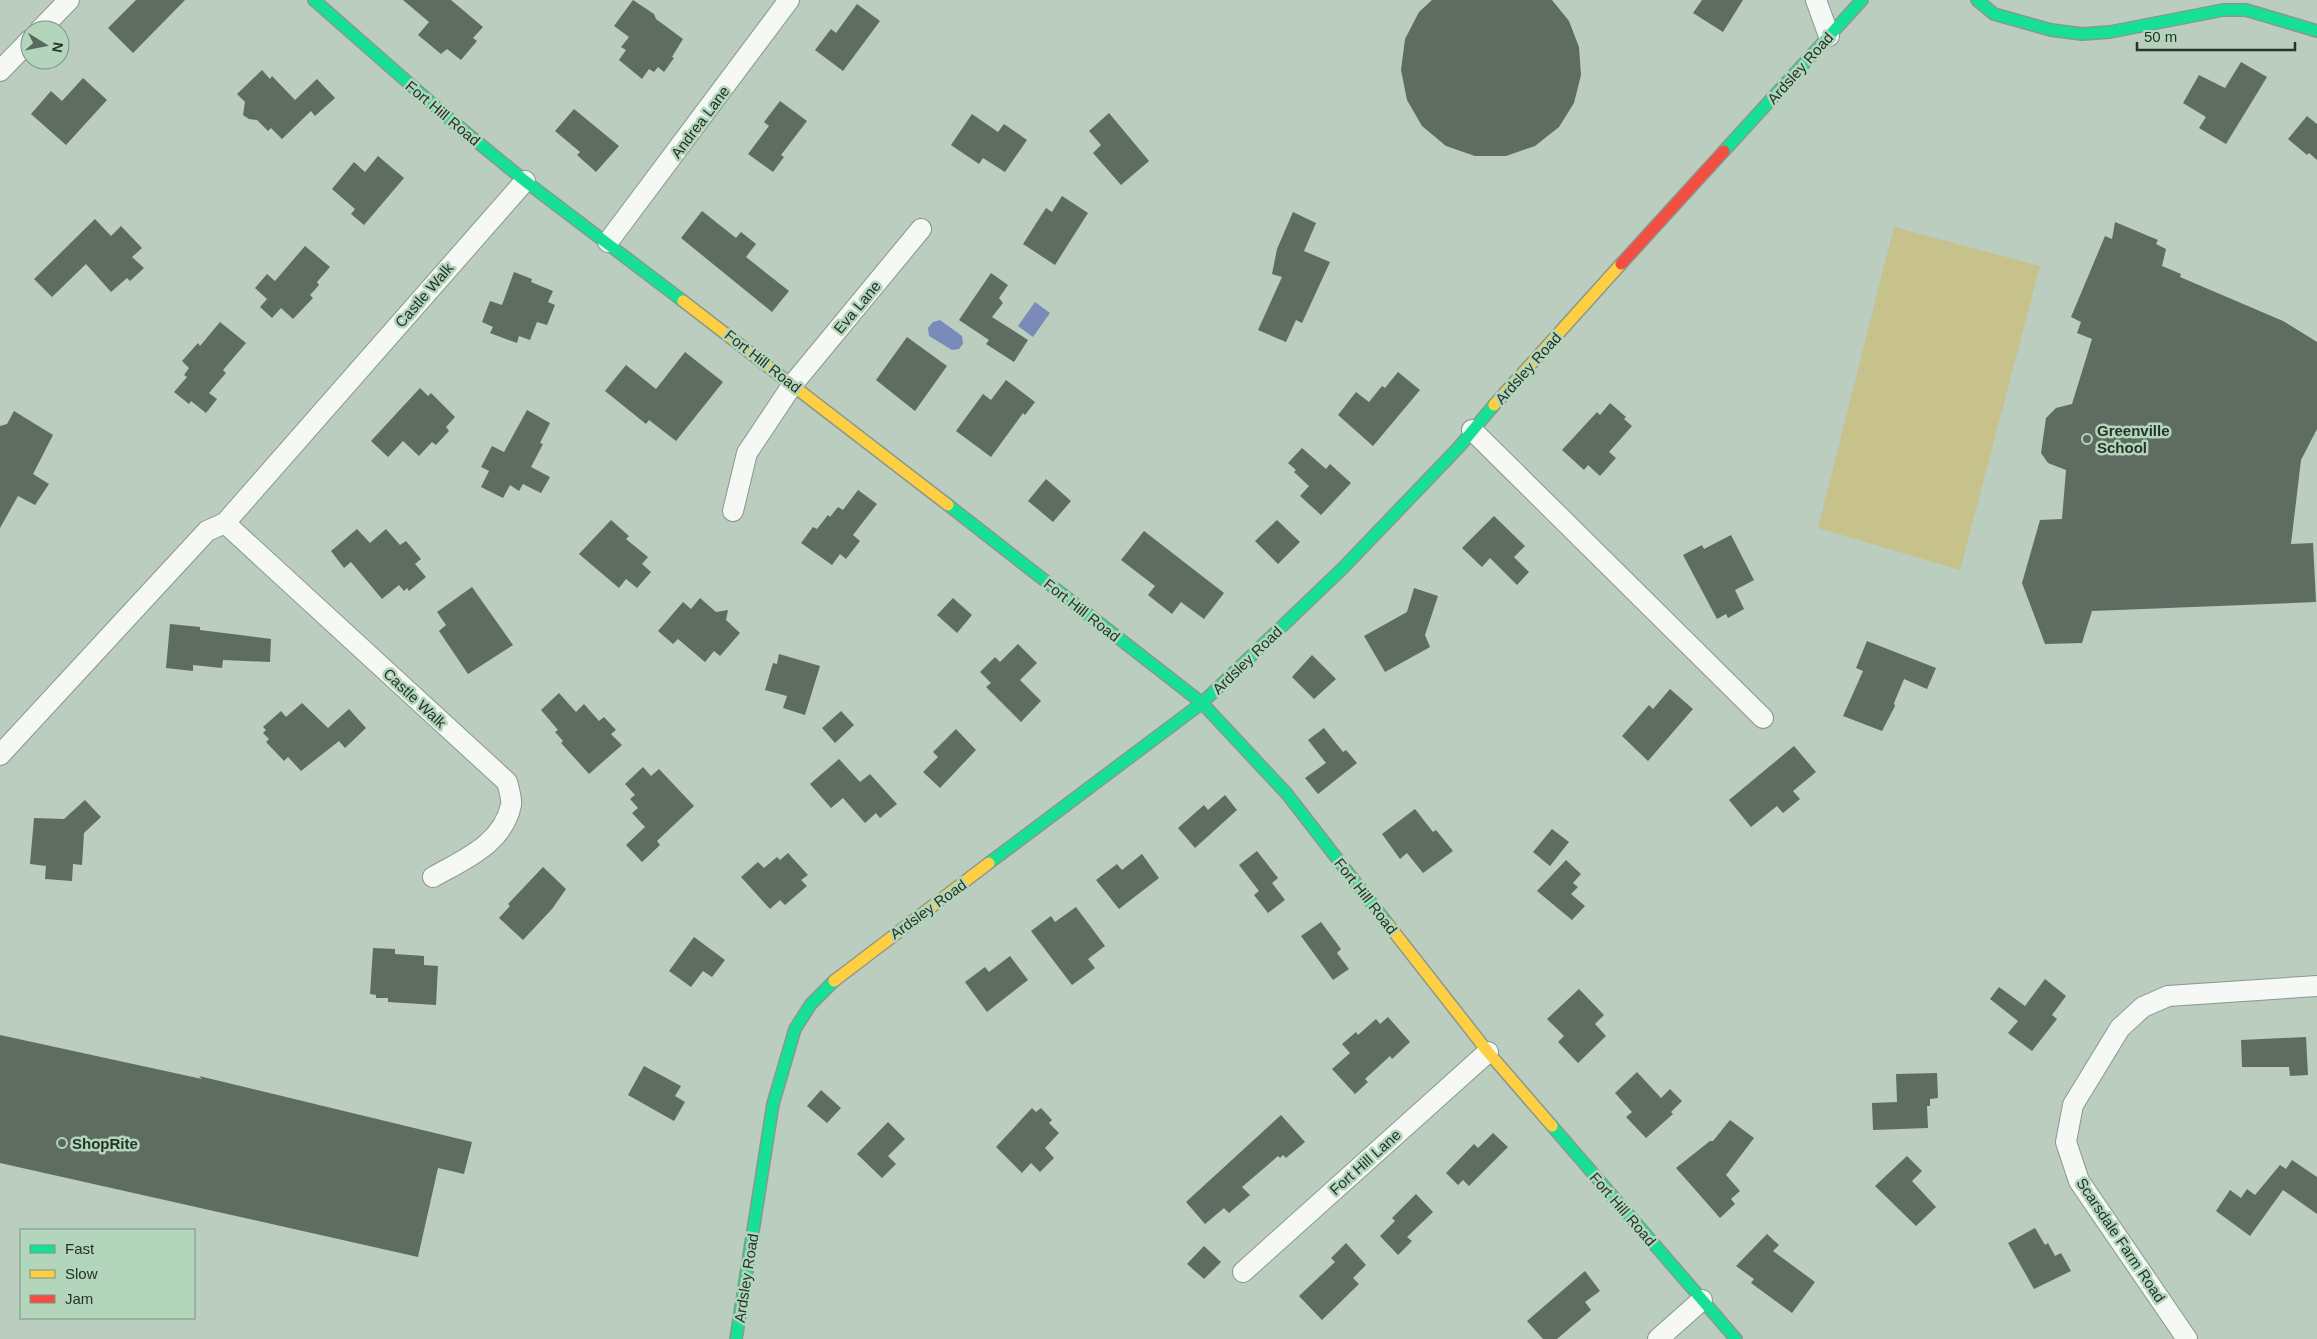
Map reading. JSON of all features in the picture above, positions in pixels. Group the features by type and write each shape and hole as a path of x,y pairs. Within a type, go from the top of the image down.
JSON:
{"street":[{"path":"50,20 69,0"},
{"name":"Fort Hill Road","path":"314,0 453,122 525,181 793,384 1202,703 1287,794 1488,1052 1736,1339"},
{"name":"Andrea Lane","path":"608,242 790,0"},
{"path":"1816,0 1829,36"},
{"name":"Ardsley Road","path":"736,1339 773,1104 795,1029 811,1004 827,987 878,946 1202,703 1343,568 1459,447 1472,430 1862,0"},
{"path":"1977,0 1994,14 2051,30 2082,34 2110,32 2142,24 2223,10 2246,10 2317,31"},
{"path":"0,71 20,50"},
{"name":"Castle Walk","path":"0,755 206,531 225,523 525,181"},
{"name":"Eva Lane","path":"733,511 747,453 793,384 921,230"},
{"path":"1472,430 1763,718"},
{"name":"Castle Walk","path":"225,523 507,782 511,804 501,827 484,849 432,877"},
{"name":"Scarsdale Farm Road","path":"2187,1339 2079,1181 2066,1142 2074,1105 2120,1028 2143,1007 2168,996 2317,986"},
{"name":"Fort Hill Lane","path":"1243,1272 1488,1052"},
{"path":"1658,1339 1702,1300"}],"shaded area":[{"path":"1894,227 2040,266 1960,570 1818,528"}],"water":[{"path":"1035,302 1050,313 1033,337 1018,326"},
{"path":"940,320 962,336 963,344 959,349 952,350 929,336 928,328 933,322"}],"building":[{"path":"136,0 185,0 133,53 108,28"},
{"path":"403,0 451,0 483,27 473,38 477,41 461,60 447,49 441,54 418,35 429,22"},
{"path":"633,0 654,14 656,19 683,39 672,57 674,58 664,72 658,67 654,72 649,69 642,79 619,60 626,50 621,47 629,37 614,26"},
{"path":"1432,0 1552,0 1569,21 1579,47 1581,75 1574,103 1559,127 1535,146 1506,156 1475,156 1446,146 1422,126 1407,100 1401,70 1405,39 1419,12"},
{"path":"1702,0 1743,0 1723,32 1693,13"},
{"path":"857,4 880,21 843,71 815,50 831,29 836,33"},
{"path":"2241,62 2267,77 2226,144 2199,128 2206,117 2183,103 2199,75 2225,88"},
{"path":"262,70 270,79 272,76 295,100 317,79 335,98 315,116 311,111 282,139 271,128 268,131 257,120 249,119 243,115 245,102 237,94"},
{"path":"83,78 107,100 66,145 31,114 51,91 62,101"},
{"path":"780,101 807,121 781,155 784,157 773,172 748,154 769,126 764,122"},
{"path":"574,109 619,146 596,172 577,155 580,152 555,131"},
{"path":"1109,113 1149,161 1121,185 1093,153 1101,145 1089,131"},
{"path":"972,114 998,132 1004,124 1027,140 1005,172 983,158 979,164 951,145"},
{"path":"2307,116 2317,124 2317,160 2309,153 2307,155 2288,139"},
{"path":"378,156 404,178 364,225 351,214 355,209 332,189 354,162 365,172"},
{"path":"1062,196 1088,213 1055,265 1023,244 1046,208 1052,212"},
{"path":"702,211 736,238 741,232 756,244 746,257 789,291 772,312 681,238"},
{"path":"1293,212 1316,223 1304,251 1330,262 1302,323 1296,320 1286,342 1258,330 1282,277 1272,274 1277,249"},
{"path":"95,219 111,236 121,226 142,248 132,257 144,268 130,281 127,278 111,292 86,264 52,297 34,279"},
{"path":"2115,222 2158,240 2156,244 2166,249 2162,266 2181,274 2180,277 2283,321 2317,342 2317,429 2301,460 2291,544 2313,543 2316,602 2092,611 2082,643 2045,644 2022,583 2040,520 2062,519 2066,470 2048,463 2041,453 2046,418 2056,408 2072,404 2092,339 2077,333 2081,322 2071,317 2105,236 2112,239"},
{"path":"305,246 330,267 317,282 319,285 310,295 313,298 293,319 281,308 272,318 260,307 267,299 255,288 267,274 275,281"},
{"path":"514,272 532,279 531,282 553,291 548,302 555,305 547,325 537,322 530,340 519,336 517,343 490,333 493,327 482,322 490,301 502,305"},
{"path":"991,273 1008,285 999,298 1003,303 992,317 1028,340 1014,362 986,344 989,340 959,320"},
{"path":"220,322 246,343 223,370 226,373 209,393 217,399 206,413 191,401 189,404 174,392 187,377 184,375 189,368 182,361 198,343 200,346"},
{"path":"907,337 947,366 915,411 876,380"},
{"path":"685,352 723,382 676,441 649,420 646,424 605,391 626,365 656,389"},
{"path":"1398,372 1420,390 1373,446 1338,415 1356,392 1369,402 1382,386 1385,388"},
{"path":"1006,380 1035,402 1025,415 1023,413 991,457 956,431 983,394 991,400"},
{"path":"420,388 428,396 431,393 455,417 446,427 449,431 436,445 432,442 419,456 403,441 388,457 371,441"},
{"path":"1610,403 1626,417 1624,419 1632,426 1609,452 1616,458 1600,476 1588,465 1584,470 1562,450 1597,412 1600,415"},
{"path":"527,410 550,423 540,443 543,444 531,467 550,477 541,493 523,484 519,491 510,485 503,498 481,487 489,471 481,467 492,446 504,452"},
{"path":"14,411 53,435 33,474 49,484 35,505 18,496 0,528 0,426 7,424"},
{"path":"1302,448 1326,469 1330,464 1351,483 1321,515 1300,496 1309,486 1294,472 1296,470 1288,463"},
{"path":"1046,479 1071,501 1053,522 1028,501"},
{"path":"858,490 877,504 853,535 860,541 846,559 840,554 832,565 801,543 813,527 817,529 828,515 830,517 838,507 843,510"},
{"path":"1494,516 1525,546 1514,557 1529,572 1517,585 1490,558 1482,567 1462,548"},
{"path":"611,520 629,536 626,539 648,557 642,564 651,572 637,588 626,579 619,588 579,554"},
{"path":"1277,520 1300,542 1278,564 1255,541"},
{"path":"357,529 370,543 386,529 400,545 406,541 421,559 415,564 426,577 409,591 407,588 404,591 399,585 382,599 351,562 344,568 331,551"},
{"path":"1144,531 1224,593 1204,619 1181,602 1172,614 1148,595 1155,586 1121,560"},
{"path":"1731,535 1754,580 1735,590 1744,609 1728,618 1726,614 1717,619 1683,555 1702,545 1704,549"},
{"path":"472,587 513,645 468,674 439,631 446,625 437,612"},
{"path":"1414,588 1438,596 1425,635 1430,647 1385,672 1364,636 1407,612"},
{"path":"700,598 716,612 728,610 726,620 740,633 720,656 714,651 705,662 678,639 673,644 658,631 683,602 691,609"},
{"path":"953,598 972,615 957,633 937,615"},
{"path":"170,624 200,627 200,630 271,639 270,662 223,660 222,668 193,665 193,671 166,668"},
{"path":"1867,641 1936,668 1927,689 1904,679 1894,703 1895,706 1882,731 1843,716 1863,671 1856,668"},
{"path":"1018,644 1037,663 1020,680 1041,701 1021,722 986,687 991,683 980,672 995,657 1000,662"},
{"path":"779,654 820,666 805,715 783,708 787,696 765,690 773,663 777,664"},
{"path":"1312,655 1336,679 1314,699 1292,677"},
{"path":"1670,689 1693,709 1648,761 1622,736 1649,705 1653,709"},
{"path":"559,693 576,712 584,704 599,721 604,717 616,730 611,734 622,745 589,774 561,743 563,741 555,732 558,730 541,710"},
{"path":"302,703 328,728 349,709 366,728 345,748 339,741 301,771 288,757 284,761 266,742 269,739 263,733 266,730 263,727 281,711 286,717"},
{"path":"841,711 854,725 835,743 822,728"},
{"path":"1324,728 1343,752 1346,750 1357,763 1318,794 1305,778 1326,763 1308,740"},
{"path":"956,729 976,750 940,788 923,772 938,757 933,752"},
{"path":"1794,746 1816,772 1793,791 1800,799 1783,813 1777,806 1751,827 1729,800"},
{"path":"839,759 860,782 870,774 897,804 880,818 876,813 865,823 843,798 831,808 810,784"},
{"path":"643,767 651,776 659,769 694,806 657,841 660,845 642,862 626,845 645,827 632,813 638,808 630,799 635,795 625,784"},
{"path":"1225,795 1237,810 1195,848 1178,828 1204,805 1208,810"},
{"path":"85,800 101,817 84,833 82,865 73,864 72,881 45,879 46,866 30,864 34,818 64,819"},
{"path":"1415,809 1433,832 1436,830 1453,851 1423,873 1407,853 1400,859 1382,834"},
{"path":"1552,829 1569,842 1550,866 1533,852"},
{"path":"1257,851 1278,878 1272,883 1285,900 1268,913 1254,895 1259,891 1239,865"},
{"path":"788,853 808,875 801,880 807,886 785,905 780,900 770,909 741,877 758,862 764,868 777,857 780,860"},
{"path":"1142,854 1159,878 1119,909 1096,880 1117,864 1122,870"},
{"path":"1566,860 1581,874 1573,883 1578,887 1571,894 1585,906 1572,920 1537,891"},
{"path":"543,867 566,889 552,909 523,940 499,918 510,906 508,904"},
{"path":"1076,907 1105,946 1088,959 1095,968 1072,985 1031,931 1051,916 1055,922"},
{"path":"1321,922 1341,949 1337,953 1349,969 1333,980 1301,936"},
{"path":"694,937 725,960 712,977 703,971 691,987 669,971"},
{"path":"373,948 395,949 395,954 424,956 424,965 438,966 436,1005 388,1002 388,998 376,998 376,995 370,994"},
{"path":"1010,956 1028,980 987,1012 965,982 985,967 989,972"},
{"path":"2045,979 2066,996 2052,1015 2057,1019 2032,1051 2008,1033 2018,1021 1990,999 1999,987 2025,1006"},
{"path":"1579,989 1604,1015 1595,1024 1606,1036 1578,1063 1558,1042 1564,1036 1547,1019"},
{"path":"1388,1017 1410,1042 1392,1059 1390,1056 1365,1079 1368,1082 1355,1094 1332,1069 1350,1053 1342,1044 1356,1032 1358,1035 1376,1019 1380,1024"},
{"path":"0,1035 202,1079 199,1076 472,1142 464,1174 438,1168 418,1257 0,1163"},
{"path":"2306,1037 2308,1075 2290,1076 2289,1067 2242,1067 2241,1040"},
{"path":"644,1066 681,1086 675,1096 685,1102 674,1121 628,1095"},
{"path":"1637,1072 1661,1098 1670,1089 1682,1101 1671,1112 1673,1114 1646,1138 1626,1117 1632,1112 1615,1093"},
{"path":"1937,1073 1938,1098 1930,1099 1930,1106 1927,1106 1928,1128 1873,1130 1872,1103 1897,1102 1896,1074"},
{"path":"821,1090 841,1108 827,1123 807,1106"},
{"path":"1032,1108 1036,1112 1041,1108 1052,1120 1049,1123 1059,1133 1045,1148 1054,1158 1040,1172 1031,1163 1022,1173 996,1147"},
{"path":"1281,1115 1305,1142 1286,1158 1283,1155 1280,1158 1278,1156 1242,1187 1250,1195 1229,1213 1224,1208 1205,1224 1186,1202"},
{"path":"1730,1120 1754,1138 1726,1175 1740,1191 1731,1199 1735,1204 1720,1218 1676,1168 1710,1141 1713,1141"},
{"path":"888,1122 905,1139 888,1156 896,1164 882,1178 857,1154"},
{"path":"1493,1133 1508,1147 1469,1186 1463,1180 1458,1185 1446,1173 1474,1144 1478,1148"},
{"path":"1907,1156 1922,1171 1912,1181 1936,1207 1916,1226 1875,1186"},
{"path":"2292,1160 2317,1177 2317,1214 2283,1190 2250,1236 2216,1211 2230,1190 2241,1198 2247,1189 2255,1195 2280,1165 2286,1169"},
{"path":"1416,1194 1433,1212 1407,1237 1412,1241 1398,1255 1380,1236 1395,1221 1392,1218"},
{"path":"2035,1228 2045,1245 2048,1243 2055,1256 2061,1253 2071,1271 2034,1289 2008,1243"},
{"path":"1767,1234 1779,1245 1773,1251 1815,1282 1792,1313 1751,1283 1754,1279 1736,1266"},
{"path":"1346,1243 1366,1265 1353,1278 1359,1284 1322,1320 1299,1296 1335,1262 1331,1258"},
{"path":"1204,1246 1221,1262 1204,1279 1187,1264"},
{"path":"1585,1271 1600,1291 1585,1302 1591,1310 1557,1339 1543,1339 1527,1321"}],"traffic: fast":[{"path":"314,0 453,122 525,181 683,301"},
{"path":"1724,151 1862,0"},
{"path":"1977,0 1994,14 2051,30 2082,34 2110,32 2223,10 2246,10 2317,31"},
{"path":"989,863 1202,703 1343,568 1459,447 1494,405"},
{"path":"948,505 1202,703 1287,794 1387,923"},
{"path":"736,1339 773,1104 795,1029 811,1004 834,981"},
{"path":"1552,1126 1736,1339"}],"traffic: slow":[{"path":"1494,405 1621,264"},
{"path":"683,301 948,505"},
{"path":"834,981 989,863"},
{"path":"1387,923 1488,1052 1552,1126"}],"traffic: jam":[{"path":"1621,264 1724,151"}],"place":[{"name":"Greenville School","path":"2087,439"},
{"name":"ShopRite","path":"62,1143"}]}
